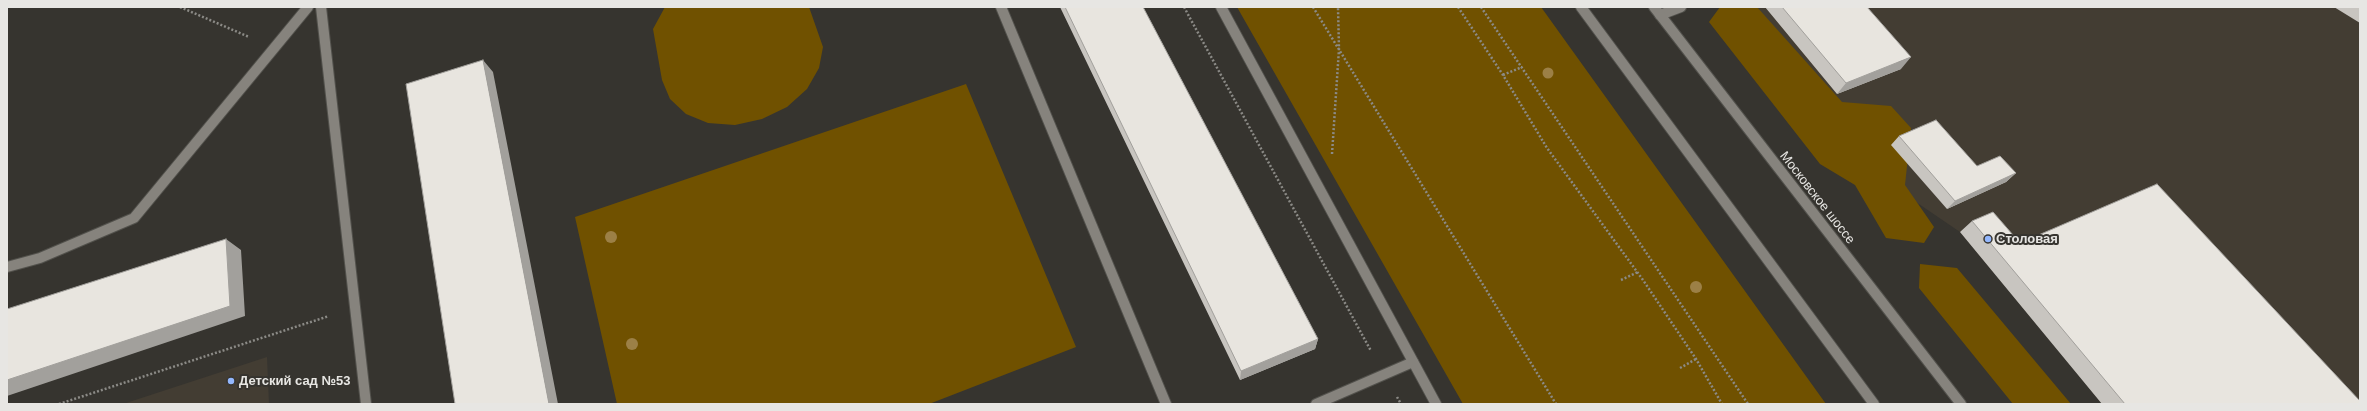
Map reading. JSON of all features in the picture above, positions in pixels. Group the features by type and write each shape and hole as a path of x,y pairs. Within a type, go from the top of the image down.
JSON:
{"main road":[{"path":"7,267 40,258 134,218 308,7"},
{"path":"321,7 366,404"},
{"path":"1001,7 1166,404"},
{"path":"1221,7 1436,404"},
{"path":"1581,7 1874,404"},
{"path":"1657,11 1681,7"},
{"name":"Московское шоссе","path":"1657,11 1961,404"},
{"path":"1316,404 1383,373 1413,362"}],"path":[{"path":"180,7 274,48"},
{"path":"1184,7 1401,404"},
{"path":"1313,7 1556,404"},
{"path":"1332,159 1339,49 1338,7"},
{"path":"1458,7 1503,75 1547,148 1638,272 1696,359 1722,404"},
{"path":"1481,7 1748,404"},
{"path":"1503,75 1522,67"},
{"path":"1621,280 1638,272"},
{"path":"59,404 355,307"},
{"path":"1680,368 1696,359"}],"shaded area":[{"path":"665,7 809,7 823,47 819,68 807,89 787,107 762,119 735,125 708,123 686,114 670,99 662,80 653,29"},
{"path":"1237,7 1541,7 1826,404 1463,404"},
{"path":"1720,7 1757,7 1842,102 1891,106 1911,128 1905,185 1934,227 1924,243 1886,238 1855,185 1820,164 1709,22"},
{"path":"1749,7 2360,7 2360,404 2102,404 1960,232 1894,187"},
{"path":"966,84 1076,347 929,404 617,404 575,217"},
{"path":"1920,264 1957,268 2071,404 2013,404 1919,288"},
{"name":"Детский сад №53","path":"267,357 269,404 123,404"}],"building":[{"path":"1065,7 1143,7 1318,339 1241,371"},
{"path":"1782,7 1867,7 1911,57 1846,83"},
{"path":"483,60 549,404 455,404 406,84"},
{"path":"1936,120 1977,166 2000,156 2016,173 1955,201 1899,136"},
{"path":"2157,184 2360,401 2360,404 2125,404 1972,221 1993,212 2020,243"},
{"path":"226,239 230,306 7,380 7,309"}],"place":[{"name":"Столовая","path":"1988,239"},
{"name":"Детский сад №53","path":"231,381"}]}
